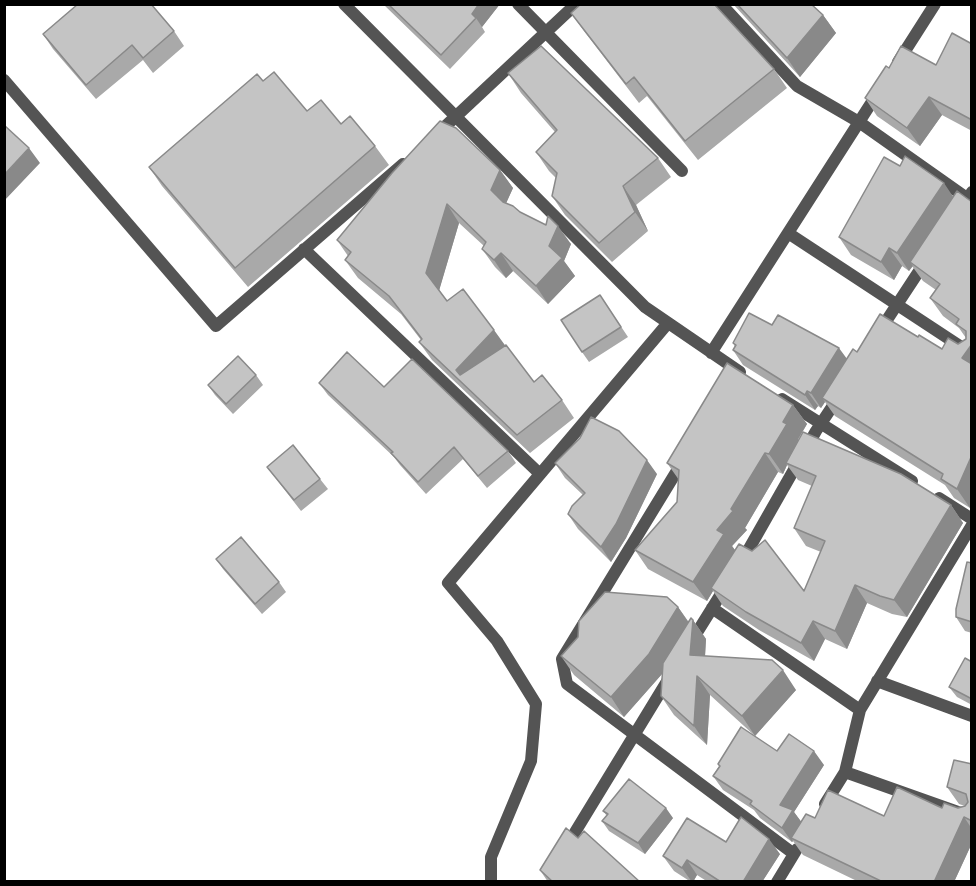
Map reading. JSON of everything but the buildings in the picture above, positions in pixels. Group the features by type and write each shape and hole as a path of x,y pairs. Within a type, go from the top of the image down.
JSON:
{"street":[{"path":"344,4 645,307 711,353 739,376"},
{"path":"518,4 682,171"},
{"path":"429,141 576,4"},
{"path":"721,4 797,86 859,122 970,198 954,218"},
{"path":"711,353 935,4"},
{"path":"4,80 216,326 411,156"},
{"path":"788,233 972,354"},
{"path":"872,343 935,247"},
{"path":"304,249 540,474"},
{"path":"491,882 491,857 531,761 536,704 497,641 448,583 668,323"},
{"path":"686,649 754,542 847,383"},
{"path":"775,394 972,519"},
{"path":"689,450 562,659 567,684 794,854"},
{"path":"817,818 845,772 860,710 972,525"},
{"path":"712,608 860,710"},
{"path":"558,860 675,668"},
{"path":"877,681 972,716"},
{"path":"845,772 972,817"},
{"path":"777,882 805,836"}]}
